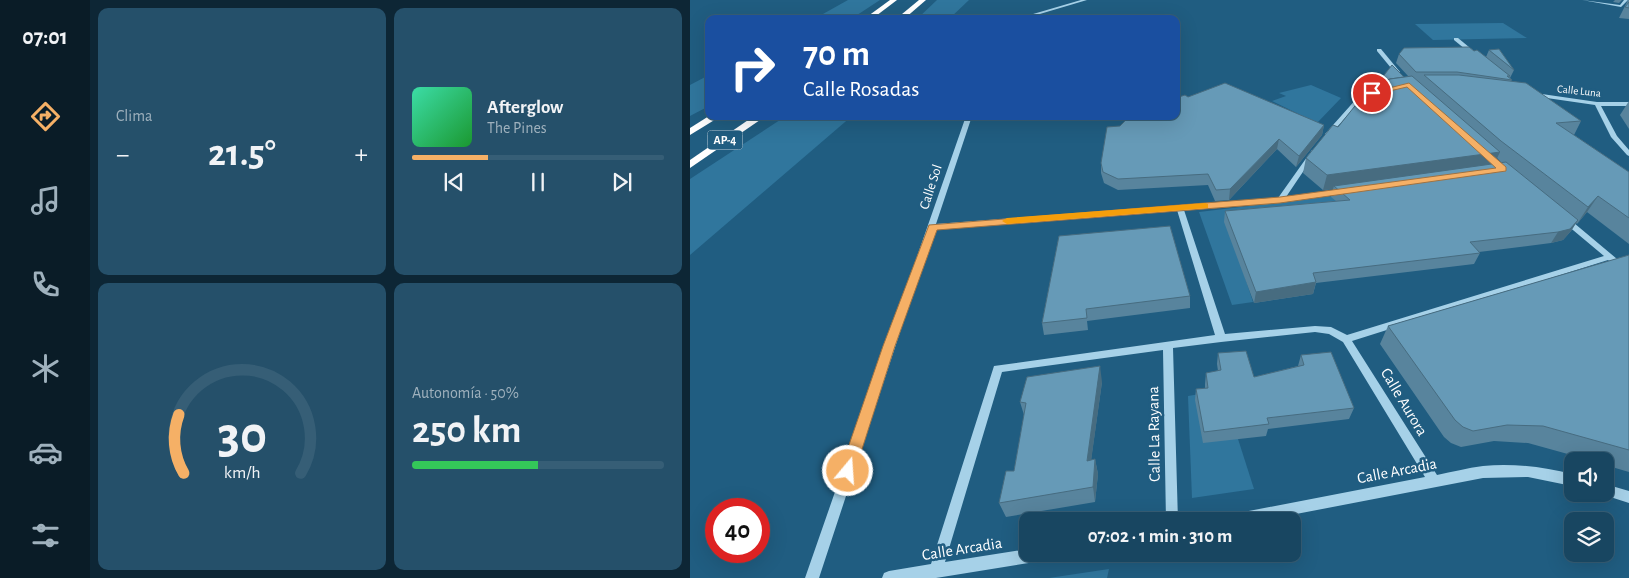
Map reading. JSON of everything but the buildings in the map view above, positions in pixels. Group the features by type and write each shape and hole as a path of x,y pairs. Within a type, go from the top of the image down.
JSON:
{"highway":[{"path":"873,15 894,0"},
{"path":"904,15 923,0"},
{"name":"AP-4","path":"690,132 710,120"},
{"name":"AP-4","path":"690,165 755,120"}],"street":[{"path":"1032,15 1085,0"},
{"path":"1584,0 1621,6 1626,0"},
{"path":"1456,39 1481,60"},
{"path":"1379,50 1403,78"},
{"path":"1324,138 1360,98 1377,92"},
{"name":"Calle Luna","path":"1531,94 1597,104 1629,104"},
{"path":"1597,104 1614,136 1629,154"},
{"name":"Calle Sol","path":"812,578 889,346 933,227 967,120"},
{"path":"1280,200 1319,145"},
{"path":"933,227 1280,200 1348,190"},
{"path":"1180,208 1221,338"},
{"path":"1557,213 1629,273"},
{"path":"936,571 998,369 1221,338 1315,329 1331,332 1346,339 1610,257"},
{"name":"Calle Aurora","path":"1346,339 1434,482"},
{"name":"Calle La Rayana","path":"1168,346 1172,512"},
{"name":"Calle Arcadia","path":"1276,512 1483,472 1516,470 1544,472 1564,478"},
{"path":"1614,493 1629,498"},
{"name":"Calle Arcadia","path":"889,578 1019,558"}],"shaded area":[{"path":"848,0 880,0 857,15 821,15"},
{"path":"937,0 969,0 953,15 921,15"},
{"path":"1503,23 1527,38 1433,40 1415,24"},
{"path":"705,77 705,108 690,116 690,85"},
{"path":"1311,85 1341,98 1317,123 1272,101 1286,96 1279,93"},
{"path":"780,120 847,120 690,255 690,179"},
{"path":"1501,176 1237,253 1253,302 1232,305 1199,212"},
{"path":"1206,393 1238,439 1254,489 1192,498 1188,396"},
{"path":"1109,569 1107,578 1049,578"}],"slow traffic":[{"path":"1007,221 1205,206"}],"route":[{"path":"848,471 889,346 933,227 1280,200 1503,169 1409,85 1372,93"}]}
